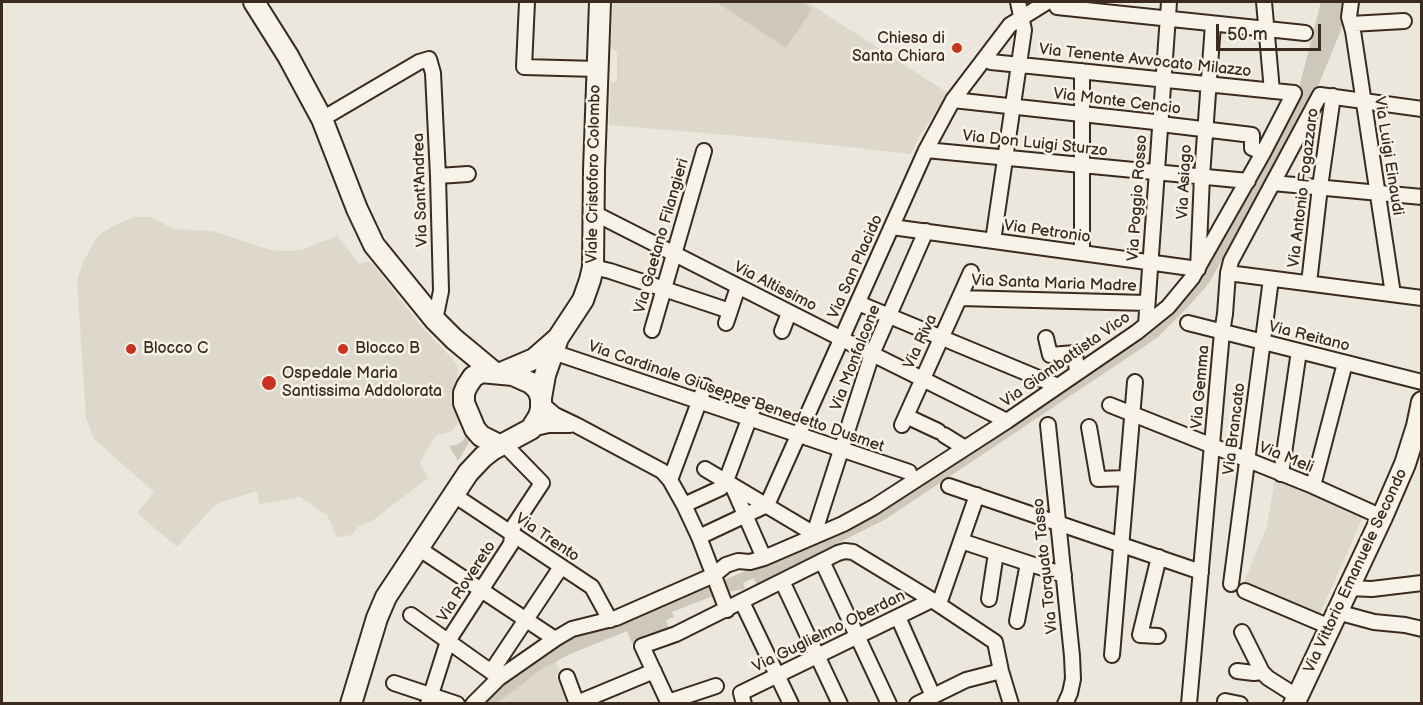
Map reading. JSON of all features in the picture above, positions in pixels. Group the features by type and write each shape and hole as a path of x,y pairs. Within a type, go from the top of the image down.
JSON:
{"street":[{"path":"243,2 322,119"},
{"path":"254,2 288,56 322,119 357,209 374,245 435,320 454,339 498,373"},
{"path":"527,2 524,67 597,69"},
{"name":"Viale Cristoforo Colombo","path":"556,345 583,300 593,267 600,2"},
{"path":"993,241 1024,30 1018,2"},
{"name":"Via San Placido","path":"766,506 926,150 953,100 1010,25 1047,2"},
{"path":"1055,2 1057,8 1305,33"},
{"name":"Via Poggio Rosso","path":"1146,324 1169,2"},
{"path":"1264,2 1272,91"},
{"name":"Via Luigi Einaudi","path":"1351,2 1348,17 1351,24 1393,294"},
{"path":"1351,24 1404,21"},
{"name":"Via Asiago","path":"1198,269 1213,24"},
{"name":"Via Sant'Andrea","path":"322,119 419,62 429,59 433,73 441,291 435,320"},
{"name":"Via Tenente Avvocato Milazzo","path":"991,62 1294,93"},
{"path":"1082,71 1082,253"},
{"name":"Via Giambattista Vico","path":"714,575 738,561 750,562 764,558 843,524 874,507 1058,386 1168,307 1198,269 1294,93"},
{"path":"1326,95 1422,109"},
{"name":"Via Gemma","path":"1189,704 1228,273 1231,261 1273,183 1326,95"},
{"name":"Via Antonio Fogazzaro","path":"1309,283 1320,187 1326,95"},
{"name":"Via Monte Cencio","path":"953,100 1252,135 1252,148 1263,153"},
{"name":"Via Don Luigi Sturzo","path":"926,150 1248,181"},
{"name":"Via Gaetano Filangieri","path":"652,330 704,151"},
{"path":"438,176 468,174"},
{"path":"1273,183 1422,197"},
{"name":"Via Altissimo","path":"594,213 789,313 1007,420"},
{"name":"Via Petronio","path":"892,227 1198,269"},
{"name":"Via Monfalcone","path":"815,535 872,354 926,231"},
{"path":"593,267 664,288 728,317 738,287"},
{"name":"Via Riva","path":"964,448 941,433 904,420 971,272"},
{"path":"1228,273 1422,298"},
{"name":"Via Brancato","path":"1231,584 1271,279"},
{"name":"Via Santa Maria Madre","path":"960,298 1147,303"},
{"path":"858,303 1058,386"},
{"path":"782,331 789,313"},
{"name":"Via Reitano","path":"1188,323 1422,382"},
{"path":"1046,338 1050,355 1075,353 1077,373"},
{"path":"454,339 464,360 467,386"},
{"path":"498,373 534,359 556,345"},
{"path":"531,429 539,416 545,375 556,345"},
{"name":"Via Cardinale Giuseppe Benedetto Dusmet","path":"556,345 699,402 751,412 799,436 909,472"},
{"path":"1281,474 1299,351"},
{"path":"1313,486 1345,363"},
{"path":"468,473 477,438 464,403 467,386 481,372 513,375 531,383 538,390 541,400 555,415 662,471 670,480 699,537 727,610"},
{"path":"1112,655 1134,382"},
{"path":"670,480 705,386"},
{"name":"Via Vittorio Emanuele Secondo","path":"1296,700 1405,464 1419,427 1422,402"},
{"name":"Via Meli","path":"1110,405 1313,486 1382,517"},
{"path":"684,505 729,483 751,412"},
{"path":"351,704 377,618 386,597 468,473 483,457 531,429 549,425 576,425"},
{"name":"Via Torquato Tasso","path":"1048,425 1072,656 1073,679 1065,704"},
{"path":"1089,427 1098,479 1127,477"},
{"path":"475,429 481,436 502,445"},
{"name":"Via Rovereto","path":"429,699 448,641 511,544 513,528 542,483 502,445"},
{"path":"705,469 815,535"},
{"path":"729,483 746,515 764,558"},
{"path":"949,486 1201,572"},
{"name":"Via Trento","path":"454,495 592,587 610,620"},
{"path":"936,602 977,495"},
{"path":"699,537 766,506"},
{"path":"961,541 1064,575"},
{"path":"418,548 555,639"},
{"path":"716,686 668,703 642,646 676,634 845,551 853,552 936,602 995,642 1011,704"},
{"path":"988,599 996,553"},
{"path":"1158,636 1140,635 1159,557"},
{"path":"822,561 889,704"},
{"path":"1017,621 1028,563"},
{"path":"473,704 495,675 526,620 561,567"},
{"path":"495,675 572,629 610,620 714,575"},
{"path":"782,581 840,704"},
{"path":"1348,588 1372,589 1422,583"},
{"path":"1245,591 1334,620 1422,628"},
{"path":"742,602 791,704"},
{"name":"Via Guglielmo Oberdan","path":"742,698 777,676 898,617 936,602"},
{"path":"411,615 495,675"},
{"path":"898,617 933,696"},
{"path":"1242,632 1262,672 1296,700"},
{"path":"567,677 577,703 654,671"},
{"path":"917,704 966,680 1002,671"},
{"path":"1237,671 1262,672"},
{"path":"394,683 429,699 457,704"},
{"path":"1225,704 1225,701 1240,704"}],"shaded area":[{"path":"613,2 807,2 948,93 911,154 774,139 609,125 610,84 617,81 617,52 611,47"},
{"path":"716,2 801,2 812,9 786,48"},
{"path":"1321,2 1346,2 1341,30 1317,89 1209,283 1158,337 886,519 757,584 753,578 743,583 745,589 727,592 721,581 788,554 1175,306 1295,102 1301,89 1299,88"},
{"name":"Ospedale Maria Santissima Addolorata","path":"134,217 151,217 174,229 213,231 278,251 301,250 337,236 359,264 372,263 421,326 456,363 458,370 451,399 458,423 453,430 437,435 426,451 420,463 428,478 372,521 358,527 352,535 337,537 327,515 300,497 259,504 257,491 221,502 213,507 177,547 137,513 154,492 94,439 86,418 77,281 83,262 98,236 113,226"},
{"path":"468,432 471,435 468,444 458,461 449,446 463,441"},
{"path":"1275,478 1363,517 1319,616 1244,582 1267,526"},
{"path":"708,583 716,595 672,612 674,617 666,620 669,629 632,643 627,631 568,655 539,671 498,703 482,704 500,685 574,635 640,614 704,588 703,585"},
{"path":"556,661 560,673 556,675 567,703 498,704 527,679"}],"place":[{"name":"Chiesa di Santa Chiara","path":"957,48"},
{"name":"Blocco C","path":"131,349"},
{"name":"Blocco B","path":"343,349"},
{"name":"Ospedale Maria Santissima Addolorata","path":"269,383"}]}
